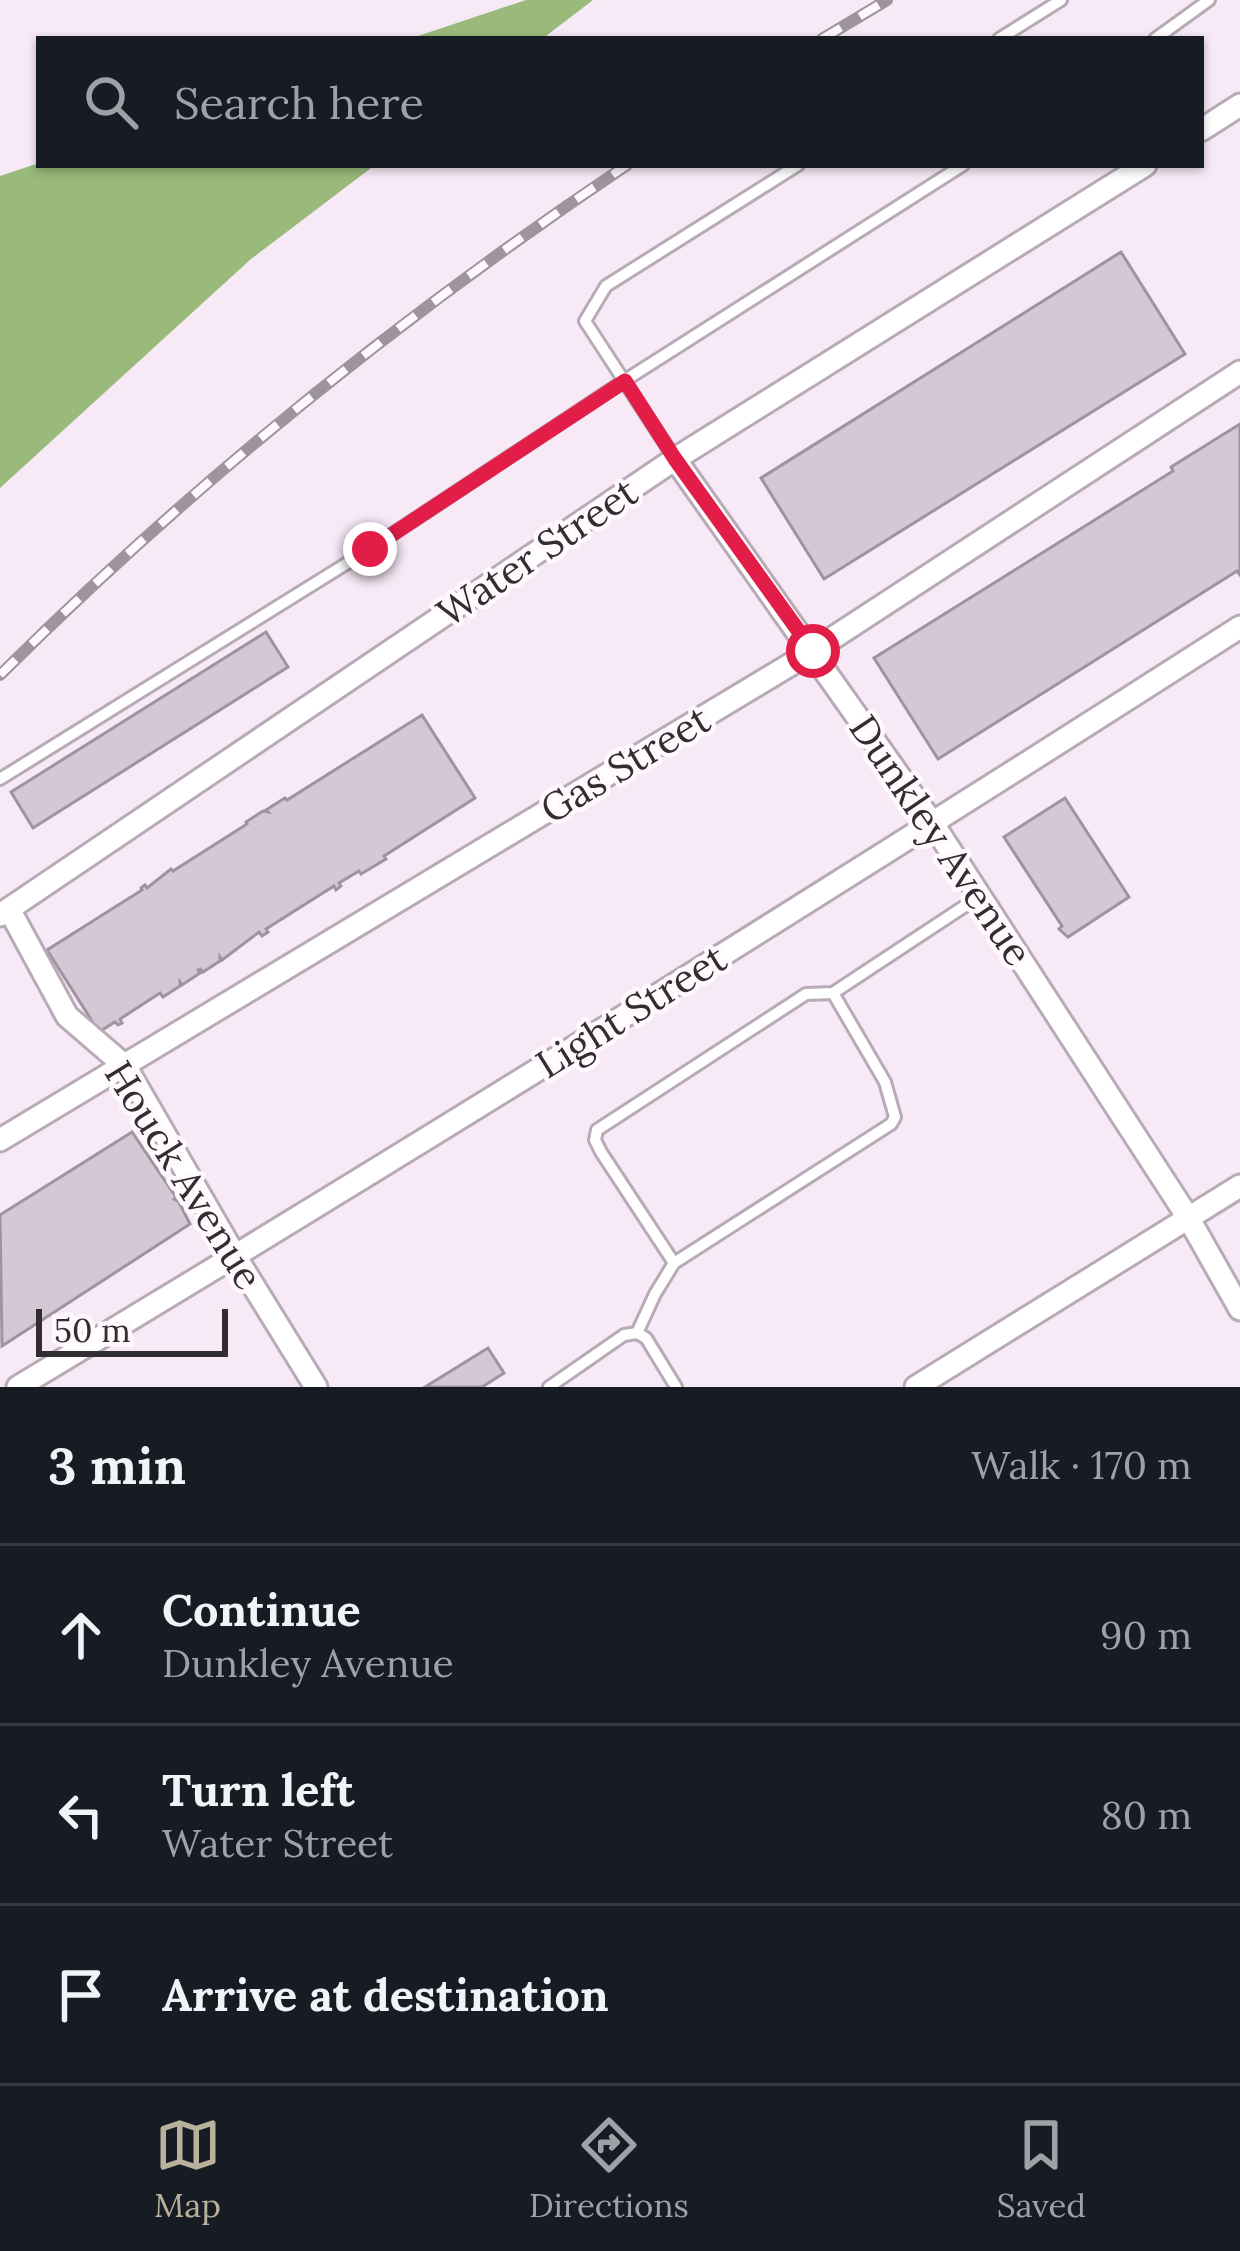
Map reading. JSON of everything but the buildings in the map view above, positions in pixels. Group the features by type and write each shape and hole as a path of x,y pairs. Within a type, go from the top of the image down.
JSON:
{"street":[{"path":"1204,128 1240,106"},
{"name":"Water Street","path":"5,912 675,459 1140,168"},
{"name":"Gas Street","path":"0,1140 813,651 1240,372"},
{"name":"Dunkley Avenue","path":"675,459 933,824 1189,1219 1240,1309"},
{"name":"Light Street","path":"17,1387 933,824 1240,627"},
{"name":"Houck Avenue","path":"5,912 67,1016 125,1066 316,1387"},
{"path":"916,1387 1240,1186"}],"lane":[{"path":"1004,36 1061,0"},
{"path":"1159,36 1209,0"},
{"name":"Dunkley Avenue","path":"675,459 585,321 606,286 793,168"},
{"path":"0,779 370,549 958,168"},
{"path":"674,1263 601,1152 595,1140 597,1130 806,994 833,993 980,896"},
{"path":"637,1334 674,1263 896,1118 885,1082 833,993"},
{"path":"548,1387 624,1335 637,1334 646,1338 676,1387"}],"green space":[{"path":"526,0 593,0 546,36 418,36"},
{"path":"36,164 36,168 371,168 251,259 0,488 0,176"}],"railway":[{"path":"827,36 887,0"},
{"path":"0,675 147,536 301,405 461,281 623,168"}],"route":[{"path":"370,549 625,381 813,651"}]}
